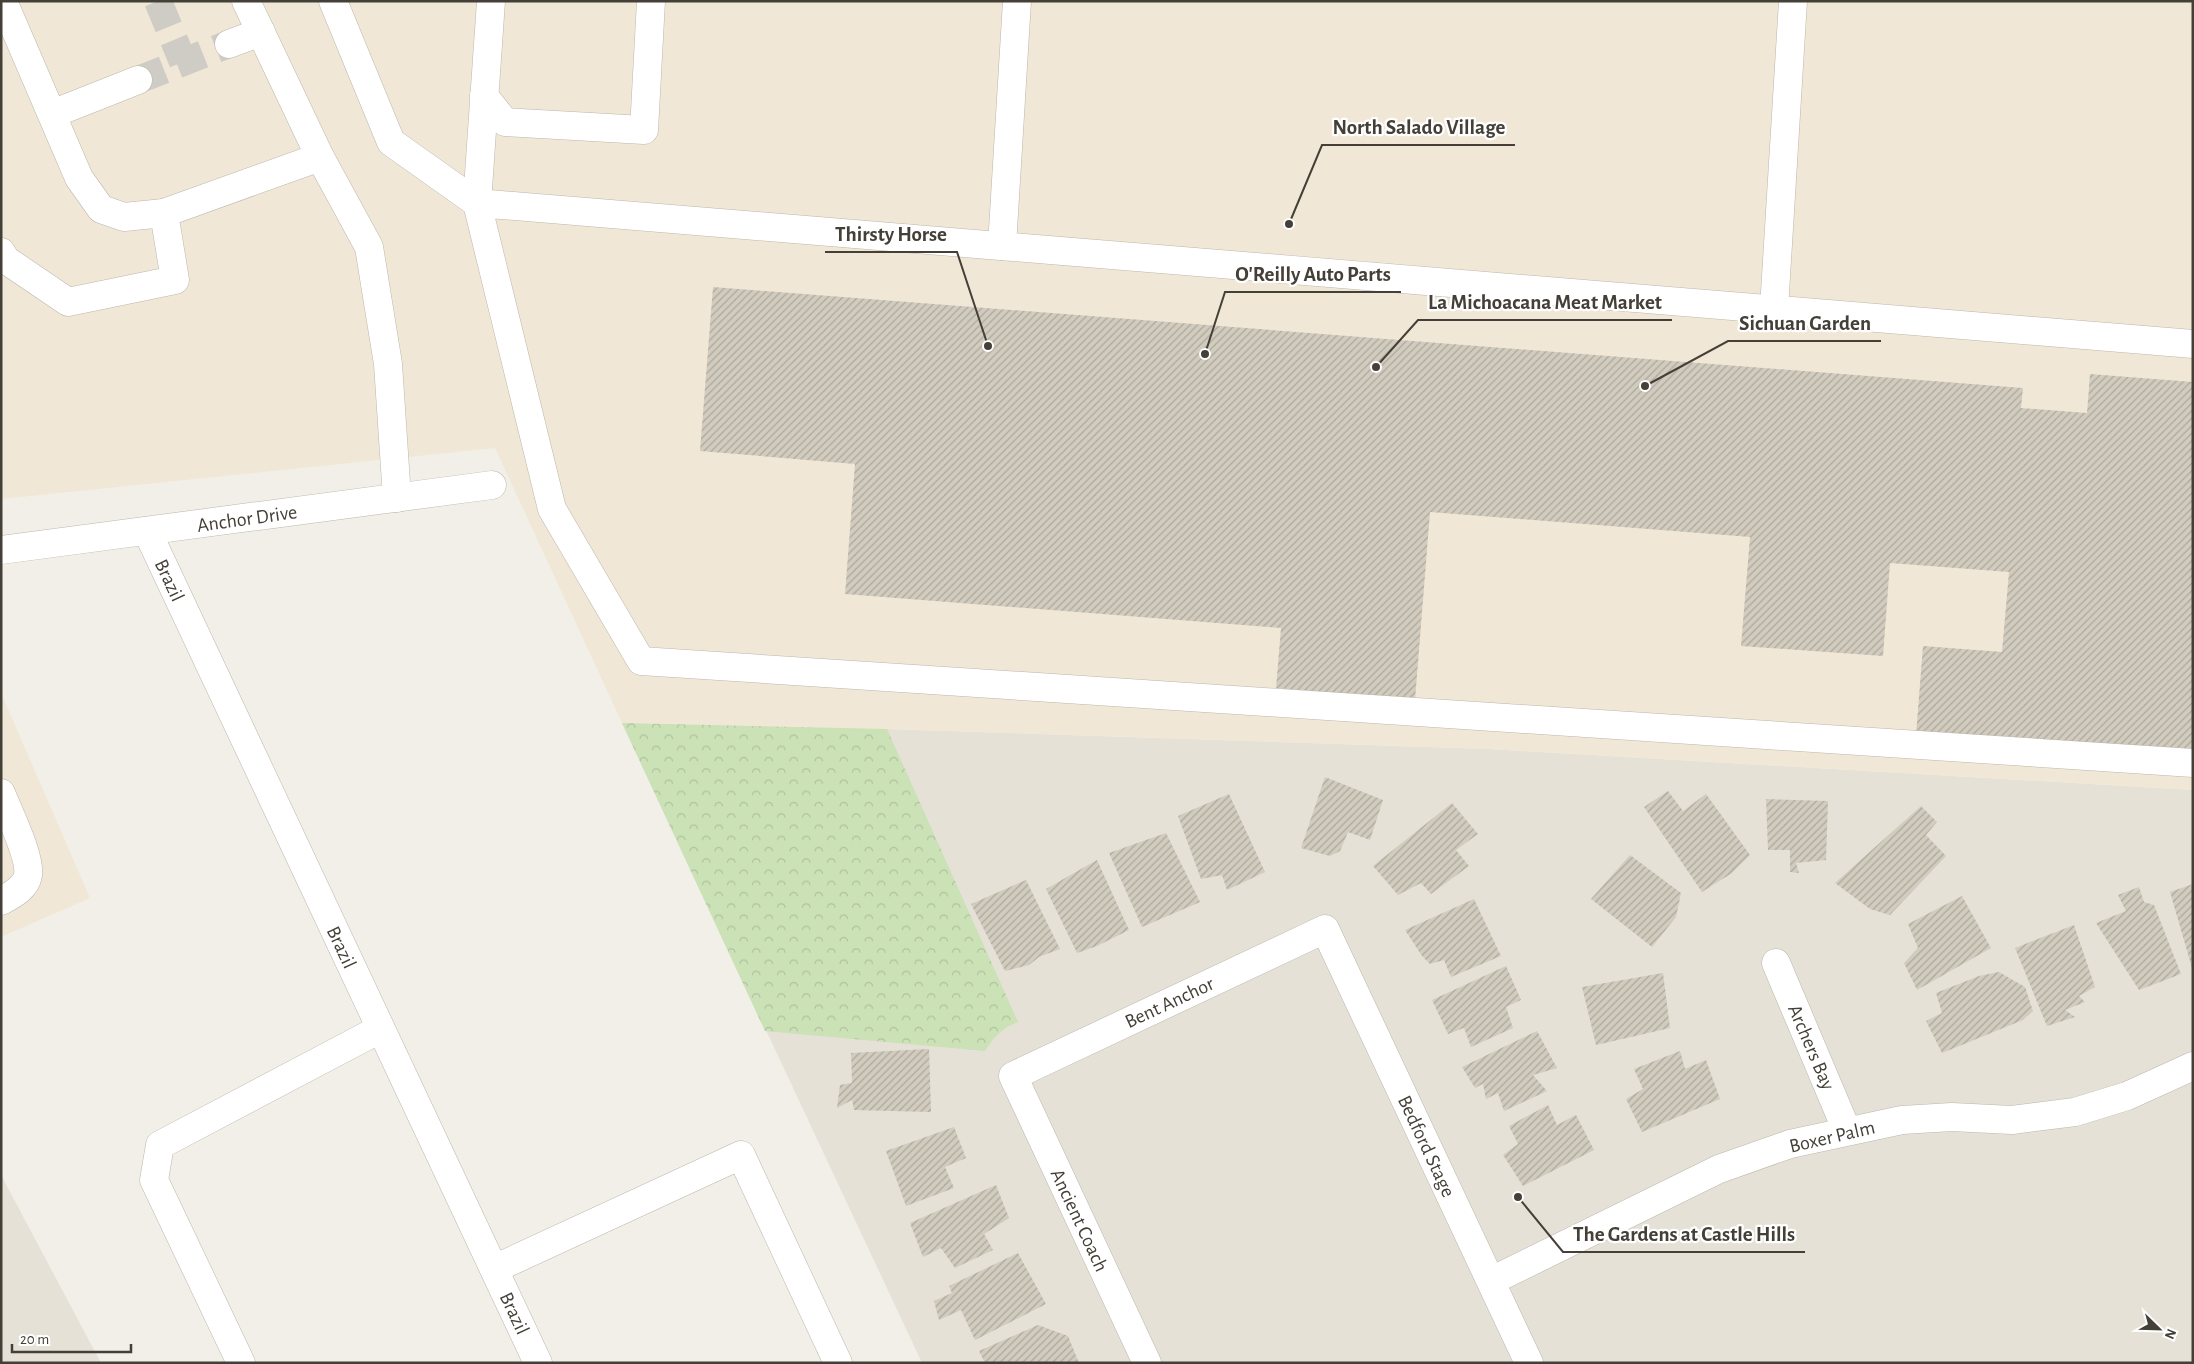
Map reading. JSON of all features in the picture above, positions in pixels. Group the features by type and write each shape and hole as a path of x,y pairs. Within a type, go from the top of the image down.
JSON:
{"street":[{"path":"3,1 80,178 101,209 124,218 164,212 320,157"},
{"path":"246,1 320,157 369,247 388,364 397,498"},
{"path":"333,1 391,142 477,203 2193,344"},
{"path":"491,1 477,203 552,509 641,661 2193,763"},
{"path":"484,96 505,122 644,130 651,1"},
{"path":"1002,246 1017,1"},
{"path":"1774,310 1793,1"},
{"path":"229,44 260,32"},
{"path":"52,114 138,80"},
{"path":"1,252 6,260 68,302 175,280 164,212"},
{"name":"Anchor Drive","path":"1,550 492,485"},
{"name":"Brazil","path":"147,531 538,1363"},
{"path":"1,793 27,859 28,876 17,893 1,901"},
{"name":"Bent Anchor","path":"1013,1076 1325,929"},
{"name":"Bedford Stage","path":"1325,929 1529,1363"},
{"name":"Archers Bay","path":"1776,963 1847,1131"},
{"path":"241,1363 154,1180 160,1145 380,1029"},
{"name":"Boxer Palm","path":"1491,1281 1719,1169 1790,1144 1902,1120 1952,1118 2012,1120 2076,1112 2127,1096 2193,1066"},
{"name":"Ancient Coach","path":"1013,1076 1147,1363"},
{"path":"494,1269 741,1155 838,1363"}],"shaded area":[{"path":"1,1 2193,1 2193,790 1489,749 887,729 622,723 495,448 1,499"},
{"path":"1,693 90,898 1,937"},
{"path":"622,723 887,729 1489,749 2193,790 2193,1363 922,1363"},
{"path":"1,1175 101,1363 1,1363"}],"green space":[{"path":"622,723 887,729 1018,1022 1007,1027 999,1034 985,1051 765,1031"}],"building":[{"path":"713,287 2023,388 2021,408 2087,413 2090,374 2193,382 2193,756 1916,735 1923,646 2002,652 2009,572 1890,563 1883,656 1741,646 1750,537 1430,512 1415,700 1276,688 1281,628 845,594 855,464 700,451"},
{"path":"1325,777 1383,800 1370,840 1348,832 1340,851 1330,856 1301,848"},
{"path":"1668,791 1683,811 1706,794 1750,855 1732,873 1702,892 1644,807"},
{"path":"1229,794 1265,872 1227,890 1222,875 1201,879 1178,816"},
{"path":"1766,799 1828,801 1826,860 1796,863 1799,873 1790,872 1790,850 1768,850"},
{"path":"1452,803 1478,834 1456,850 1469,866 1431,894 1421,883 1398,895 1373,866"},
{"path":"1921,806 1937,822 1926,835 1946,856 1890,915 1870,909 1835,883"},
{"path":"1166,833 1200,902 1142,927 1109,853"},
{"path":"1630,855 1681,893 1676,917 1652,947 1591,899"},
{"path":"1097,860 1129,930 1097,946 1077,953 1046,889"},
{"path":"1026,880 1060,949 1039,957 1029,965 1005,971 971,904"},
{"path":"2193,884 2193,968 2192,968 2170,892"},
{"path":"2139,887 2144,902 2154,905 2181,974 2139,990 2096,923 2126,911 2118,895"},
{"path":"1962,896 1991,948 1917,990 1904,963 1918,948 1908,924"},
{"path":"1474,899 1501,956 1451,977 1444,960 1430,964 1422,956 1405,930"},
{"path":"2074,925 2095,987 2079,996 2085,1002 2065,1010 2075,1017 2047,1026 2015,948"},
{"path":"1506,966 1521,1000 1506,1007 1513,1028 1471,1047 1464,1028 1448,1034 1432,1000"},
{"path":"1999,972 2025,987 2033,1011 2023,1020 1942,1053 1926,1021 1942,1013 1936,993 1979,976"},
{"path":"1663,973 1670,1028 1596,1045 1582,987"},
{"path":"1537,1031 1557,1068 1533,1075 1547,1091 1504,1111 1498,1093 1486,1099 1483,1084 1475,1088 1462,1067"},
{"path":"929,1049 931,1112 854,1110 852,1100 837,1108 840,1085 852,1083 851,1053"},
{"path":"1680,1051 1685,1069 1706,1060 1720,1099 1642,1132 1626,1099 1643,1089 1634,1069"},
{"path":"1548,1105 1557,1125 1576,1115 1594,1150 1523,1186 1503,1155 1518,1144 1509,1126"},
{"path":"954,1127 966,1158 945,1167 954,1188 906,1206 886,1151"},
{"path":"996,1185 1009,1218 984,1234 993,1250 955,1268 941,1248 923,1257 910,1223"},
{"path":"1018,1253 1046,1304 975,1340 961,1310 939,1320 934,1301 952,1293 949,1286"},
{"path":"1038,1325 1068,1336 1079,1363 985,1363 979,1351"}],"tunnel":[{"path":"158,1 183,62"},
{"path":"138,80 229,44"}],"place":[{"name":"North Salado Village","path":"1289,224"},
{"name":"Thirsty Horse","path":"988,346"},
{"name":"O'Reilly Auto Parts","path":"1205,354"},
{"name":"La Michoacana Meat Market","path":"1376,367"},
{"name":"Sichuan Garden","path":"1645,386"},
{"name":"The Gardens at Castle Hills","path":"1518,1197"}]}
